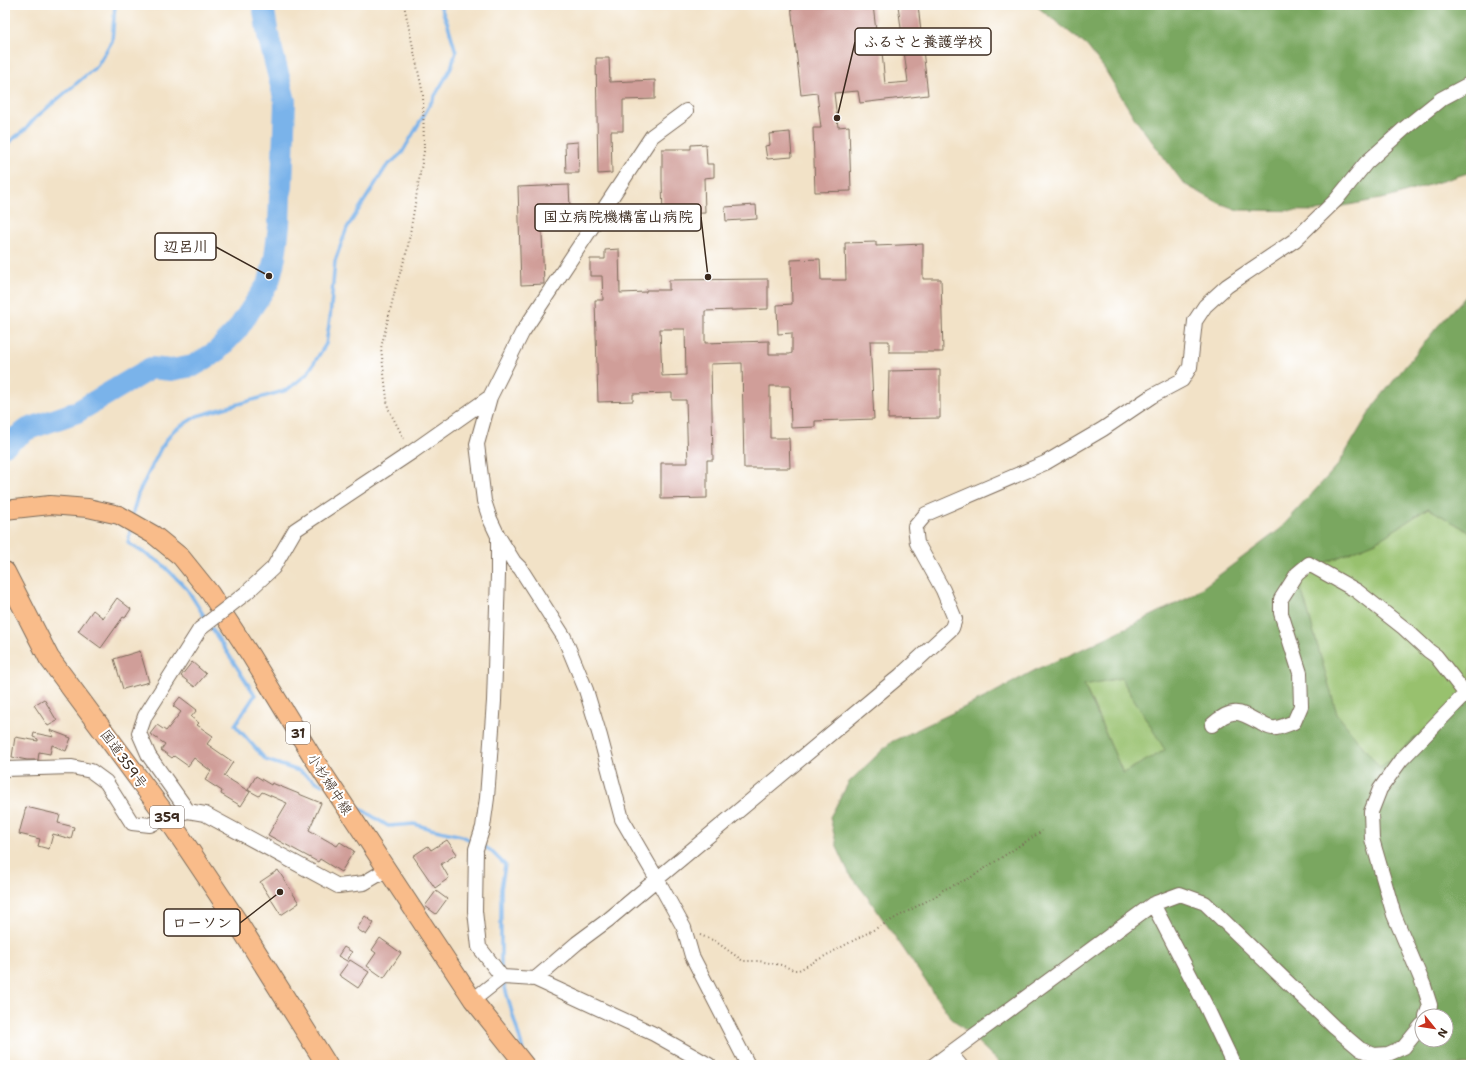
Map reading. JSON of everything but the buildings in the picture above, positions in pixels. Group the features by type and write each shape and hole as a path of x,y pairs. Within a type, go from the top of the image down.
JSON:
{"highway":[{"name":"国道359号","path":"5,572 49,658 167,817 236,920 327,1065"}],"main road":[{"name":"小杉婦中線","path":"5,510 50,505 88,508 119,516 154,535 181,558 210,593 386,870 473,1000 525,1065"}],"street":[{"path":"535,979 577,943 608,920 901,675 952,628 955,619 949,604 917,543 915,527 926,514 1045,463 1103,429 1152,396 1182,380 1190,367 1195,321 1205,306 1227,286 1295,240 1336,200 1366,163 1404,128 1441,99 1471,83"},
{"path":"686,111 652,136 522,333 490,397 477,444 484,501 490,519 498,536 514,562 520,568 564,637 588,697 622,819 684,928 692,956 748,1065"},
{"path":"188,811 149,756 139,733 145,716 200,629 246,593 273,568 295,530 412,452 490,397"},
{"path":"498,536 494,701 487,798 483,827 476,849 475,911 479,947 502,977"},
{"path":"1212,725 1222,716 1240,713 1268,727 1276,728 1294,722 1301,706 1300,673 1280,613 1281,598 1297,574 1309,564 1357,591 1404,628 1436,656 1468,691 1401,760 1380,789 1371,812 1372,839 1394,915 1424,986 1430,1005 1429,1008"},
{"path":"5,769 72,767 91,771 106,782 132,823 150,826 167,817 188,811 205,814 338,886 364,883 386,870"},
{"path":"934,1065 1153,904 1180,894 1205,903 1334,1027 1360,1049 1374,1056 1388,1054 1404,1047 1414,1035"},
{"path":"1153,904 1205,1004 1234,1065"},
{"path":"473,1000 502,977 535,979 654,1034 710,1065"},
{"path":"950,1053 960,1065"}],"path":[{"path":"404,5 423,94 424,151 407,251 396,286 381,348 381,355 388,408 412,452"},
{"path":"684,928 715,941 743,961 759,961 799,970 936,896 943,890 970,878 1042,831"}],"green space":[{"path":"1035,5 1471,5 1471,172 1391,197 1317,211 1238,210 1219,203 1184,184 1135,119 1104,68 1087,46"},
{"path":"1471,291 1471,533 1428,508 1376,542 1297,574 1337,714 1380,768 1471,690 1471,1065 1002,1065 949,1015 869,899 849,873 837,847 830,817 849,782 891,742 984,698 1039,668 1070,655 1190,597 1279,530 1338,465 1374,405 1437,327","holes":["1121,678 1165,750 1123,773 1084,685"]},
{"path":"1428,508 1471,533 1471,690 1380,769 1337,714 1297,574 1376,542"},
{"path":"1121,678 1166,750 1123,773 1084,684"}],"waterway":[{"path":"5,145 26,129 33,120 97,66 112,41 115,5"},
{"path":"5,445 28,429 77,412 151,368 171,370 193,366 216,352 237,330 269,282 275,257 279,226 285,101 268,35 263,5"},
{"path":"132,516 138,494 161,448 173,431 197,416 287,390 307,374 326,344 335,261 347,228 386,167 402,153 451,68 456,52 440,5"},
{"path":"131,528 128,543 161,563 187,589 206,619"},
{"path":"210,626 255,695 235,725 266,760 299,771 322,785"},
{"path":"353,804 388,826 414,824 462,836 476,843"},
{"path":"481,845 490,850 505,865 501,889 501,969"},
{"path":"503,981 523,1050"}],"place":[{"name":"ふるさと養護学校","path":"837,118"},
{"name":"辺呂川","path":"269,276"},
{"name":"国立病院機構富山病院","path":"708,277"},
{"name":"ローソン","path":"280,892"}]}
